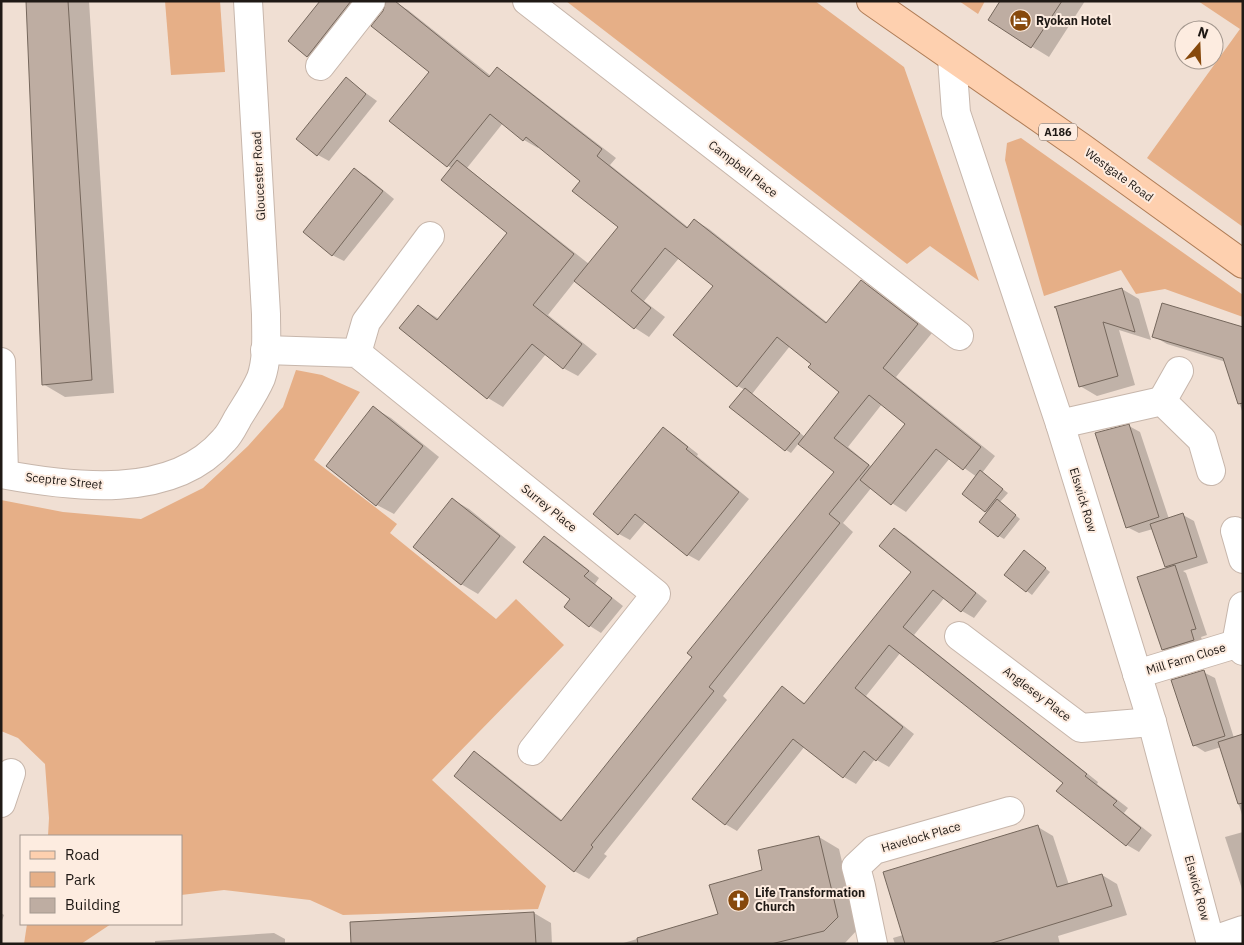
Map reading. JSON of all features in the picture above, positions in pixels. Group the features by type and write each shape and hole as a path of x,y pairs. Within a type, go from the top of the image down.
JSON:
{"main road":[{"name":"Westgate Road","path":"871,1 1243,264"}],"street":[{"name":"Gloucester Road","path":"248,1 266,314 266,350"},
{"path":"320,66 371,1"},
{"name":"Campbell Place","path":"527,1 959,336"},
{"name":"Elswick Row","path":"952,58 956,112 1060,424 1152,722 1211,942"},
{"path":"266,350 357,353 366,322 430,236"},
{"name":"Sceptre Street","path":"2,474 97,486 144,482 174,476 201,460 224,440 261,377 266,350"},
{"name":"Surrey Place","path":"357,353 656,594 532,751"},
{"path":"1,362 2,474"},
{"path":"1060,424 1162,401 1179,371"},
{"path":"1162,401 1202,440 1211,471"},
{"path":"1235,531 1243,559"},
{"name":"Mill Farm Close","path":"1136,674 1239,647 1243,606"},
{"name":"Anglesey Place","path":"959,636 1081,728 1152,722"},
{"path":"1,803 11,773"},
{"name":"Havelock Place","path":"873,944 856,867 874,850 1010,811"},
{"path":"1211,942 1243,930"}],"green space":[{"path":"165,1 220,1 225,72 171,75"},
{"path":"566,1 815,1 904,67 979,281 930,246 907,264"},
{"path":"959,1 985,1 978,14"},
{"path":"1198,1 1243,1 1243,227 1147,158 1210,70 1224,70 1224,51 1240,29"},
{"path":"1021,138 1243,295 1243,317 1165,289 1136,294 1121,270 1044,296 1005,160 1007,143"},
{"path":"296,370 322,375 360,392 314,460 397,524 390,533 496,619 516,599 564,645 432,780 546,886 538,909 343,915 310,900 224,890 182,895 182,835 48,835 49,818 45,764 18,738 1,731 1,500 63,512 141,519 203,488 248,446 283,407"},
{"path":"27,925 110,925 81,944 24,944"}],"building":[{"path":"26,1 68,1 92,380 42,385"},
{"path":"320,1 351,1 307,57 288,41"},
{"path":"386,1 395,1 489,77 497,67 602,149 597,156 687,228 694,219 826,323 861,280 918,324 883,368 981,447 963,470 936,449 891,505 860,480 905,424 869,395 834,438 869,465 829,514 840,523 709,687 714,691 591,845 593,847 574,872 454,776 474,751 561,821 692,657 687,653 834,472 798,444 839,392 808,367 811,364 777,337 737,387 673,335 713,286 665,248 631,291 651,308 634,329 574,281 618,227 572,191 580,181 526,137 523,141 490,114 447,167 389,121 429,72 371,26 383,11"},
{"path":"1000,1 1062,1 1031,48 988,20"},
{"path":"346,77 366,94 317,156 296,139"},
{"path":"457,160 574,254 533,305 582,344 563,369 532,344 487,399 399,328 418,305 437,320 507,233 441,180"},
{"path":"354,168 383,191 332,256 303,232"},
{"path":"1122,288 1135,332 1103,322 1118,376 1079,387 1056,308 1054,307"},
{"path":"1162,303 1243,327 1243,403 1238,404 1223,358 1152,337"},
{"path":"745,388 800,433 785,451 729,407"},
{"path":"373,406 423,446 376,506 326,466"},
{"path":"1129,424 1159,517 1126,528 1095,433"},
{"path":"663,427 688,447 686,449 739,492 687,556 635,514 618,535 593,514"},
{"path":"980,470 1003,489 985,512 962,494"},
{"path":"452,498 500,536 461,585 413,547"},
{"path":"997,499 1016,515 998,537 979,522"},
{"path":"1183,513 1197,557 1165,567 1150,524"},
{"path":"894,528 976,593 961,612 933,590 903,627 1087,774 1085,776 1117,801 1113,805 1141,828 1126,846 1056,791 1063,783 889,645 855,688 903,727 876,761 864,751 843,778 793,739 725,825 692,799 782,686 804,704 911,572 879,546"},
{"path":"544,536 589,571 584,576 612,598 589,627 564,607 570,599 523,562"},
{"path":"1024,550 1046,568 1026,592 1004,575"},
{"path":"1175,565 1196,629 1191,630 1194,640 1162,650 1137,577"},
{"path":"1204,670 1225,736 1193,746 1171,680"},
{"path":"1243,734 1243,803 1238,804 1218,742"},
{"path":"1038,825 1057,887 1102,874 1112,906 989,944 905,944 883,872"},
{"path":"819,836 838,917 824,931 771,944 638,944 637,938 718,914 709,885 762,870 758,850"},
{"path":"534,912 536,944 351,944 350,922"}],"place":[{"name":"Ryokan Hotel","path":"1020,21"},
{"name":"Life Transformation Church","path":"739,900"}]}
